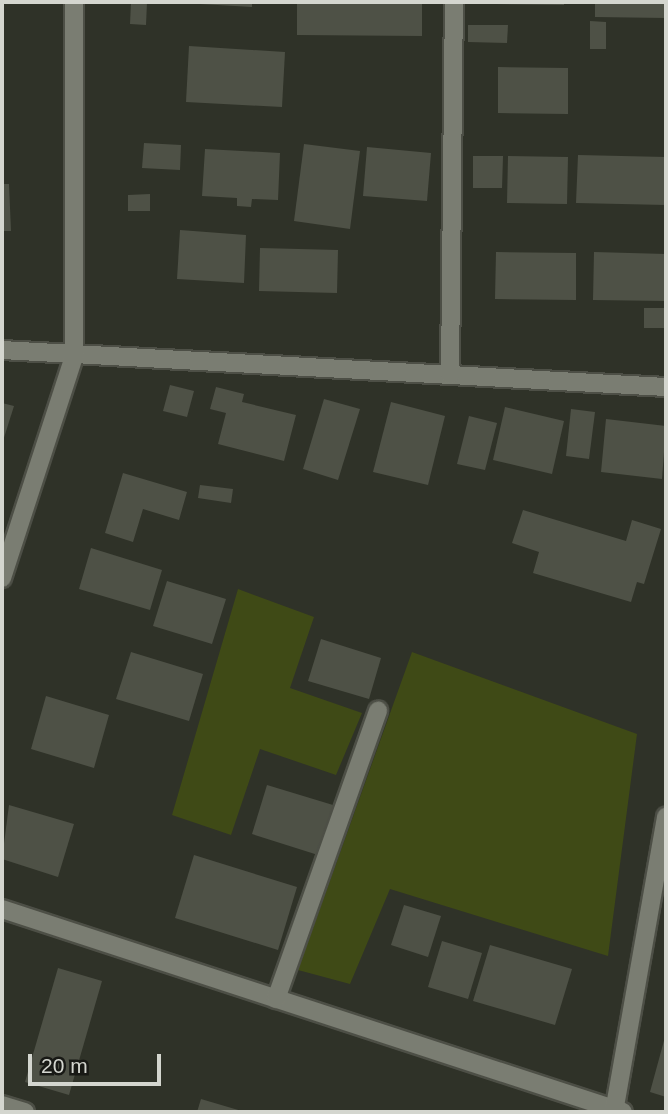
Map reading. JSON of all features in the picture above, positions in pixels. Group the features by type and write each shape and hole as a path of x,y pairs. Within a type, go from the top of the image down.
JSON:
{"street":[{"path":"2,578 74,356 74,2"},
{"path":"450,375 454,2"},
{"path":"2,350 666,387"},
{"path":"276,999 378,711"},
{"path":"2,909 617,1111 666,817"},
{"path":"2,1105 25,1112"}],"green space":[{"path":"238,589 314,617 290,688 362,713 336,775 260,749 231,835 172,815"},
{"path":"412,652 637,734 608,956 390,889 350,984 298,970"}],"building":[{"path":"131,2 147,2 146,25 130,24"},
{"path":"252,2 252,7 200,4"},
{"path":"297,2 422,2 422,36 297,35"},
{"path":"564,2 564,5 495,4"},
{"path":"595,2 666,2 666,18 595,17"},
{"path":"590,21 606,22 606,49 590,49"},
{"path":"468,25 508,25 507,43 468,42"},
{"path":"189,46 285,52 282,107 186,102"},
{"path":"498,67 568,68 568,114 498,113"},
{"path":"144,143 181,145 180,170 142,168"},
{"path":"304,144 360,151 350,229 294,221"},
{"path":"367,147 431,153 427,201 363,196"},
{"path":"205,149 280,153 278,200 252,199 251,207 237,206 237,198 202,196"},
{"path":"578,155 666,157 666,205 576,203"},
{"path":"473,156 503,156 502,188 473,188"},
{"path":"508,156 568,157 567,204 507,203"},
{"path":"2,184 9,184 11,231 2,231"},
{"path":"150,194 150,211 128,211 128,195"},
{"path":"180,230 246,235 244,283 177,279"},
{"path":"260,248 338,250 337,293 259,291"},
{"path":"496,252 576,253 576,300 495,299"},
{"path":"594,252 666,254 666,301 593,300"},
{"path":"644,308 666,308 666,328 644,328"},
{"path":"170,385 194,391 187,417 163,411"},
{"path":"216,387 244,394 242,402 296,415 284,461 218,444 226,413 210,409"},
{"path":"324,399 360,409 338,480 303,469"},
{"path":"391,402 445,416 428,485 373,472"},
{"path":"2,403 14,406 2,444"},
{"path":"505,407 564,421 552,474 493,460"},
{"path":"571,409 595,412 589,459 566,456"},
{"path":"469,416 497,423 485,470 457,464"},
{"path":"606,419 666,426 662,479 601,472"},
{"path":"123,473 187,492 179,520 143,509 133,542 105,533"},
{"path":"200,485 233,489 231,503 198,498"},
{"path":"523,510 626,541 632,520 661,529 644,584 637,582 631,602 533,573 539,552 512,543"},
{"path":"91,548 162,570 150,610 79,589"},
{"path":"167,581 226,599 212,644 153,626"},
{"path":"321,639 381,658 369,699 308,681"},
{"path":"131,652 203,674 189,721 116,699"},
{"path":"46,696 109,715 94,768 31,749"},
{"path":"267,785 333,805 318,855 252,834"},
{"path":"9,805 74,824 58,877 2,859"},
{"path":"194,855 297,887 278,950 175,918"},
{"path":"404,905 441,916 428,957 391,945"},
{"path":"442,941 482,953 468,999 428,987"},
{"path":"490,945 572,969 555,1025 473,1001"},
{"path":"58,968 102,981 69,1095 25,1082"},
{"path":"666,1037 666,1097 650,1092"},
{"path":"201,1099 245,1112 197,1112"}]}
